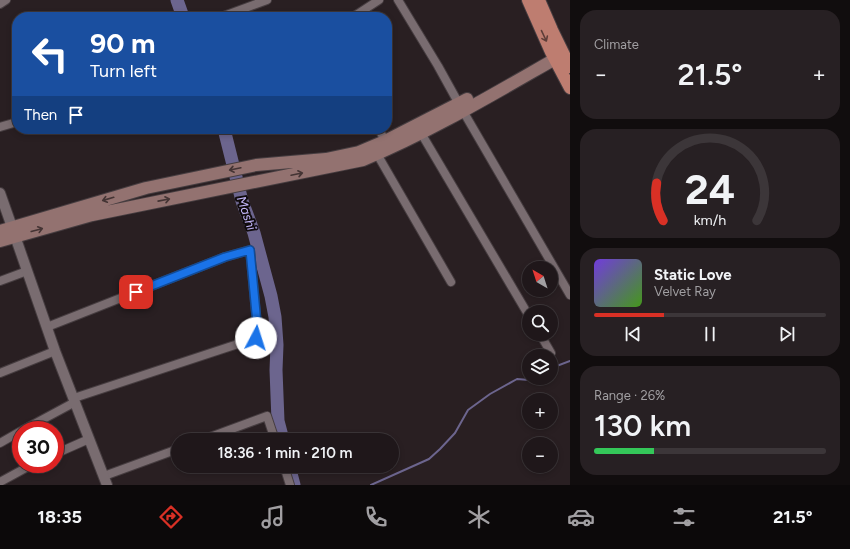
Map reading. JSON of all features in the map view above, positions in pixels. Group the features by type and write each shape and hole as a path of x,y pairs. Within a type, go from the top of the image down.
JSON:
{"highway":[{"path":"528,0 553,56 570,88"},
{"path":"539,0 570,67"}],"main road":[{"path":"0,231 14,232 148,203 363,160 421,133 461,107 553,56"},
{"path":"0,241 14,232 146,188 256,165 326,159 359,152 461,107"}],"street":[{"path":"0,4 6,0"},
{"path":"235,12 267,0"},
{"path":"361,12 379,0"},
{"path":"398,0 438,66 570,295"},
{"path":"0,127 12,123"},
{"path":"421,133 523,305"},
{"path":"382,134 385,141"},
{"path":"378,154 451,282"},
{"path":"0,193 55,351 105,481 171,452"},
{"path":"39,421 74,400 256,338 254,336 258,334 250,250 225,257 47,327"},
{"path":"0,281 27,271"},
{"path":"0,373 55,351"},
{"path":"221,433 267,416 273,433"},
{"path":"0,443 12,436"},
{"path":"64,450 89,439"},
{"path":"0,482 16,473"},
{"path":"286,473 290,485"}],"waterway":[{"name":"Mashi","path":"177,0 181,12"},
{"name":"Mashi","path":"225,134 242,201 254,233 271,296 275,317 278,421 281,433"},
{"path":"558,366 570,361"},
{"path":"371,485 429,459 455,433 468,410 490,394 517,379 522,379"},
{"name":"Mashi","path":"291,473 294,485"}],"route":[{"path":"136,292 225,257 250,250 258,334 254,336 256,338"}]}
